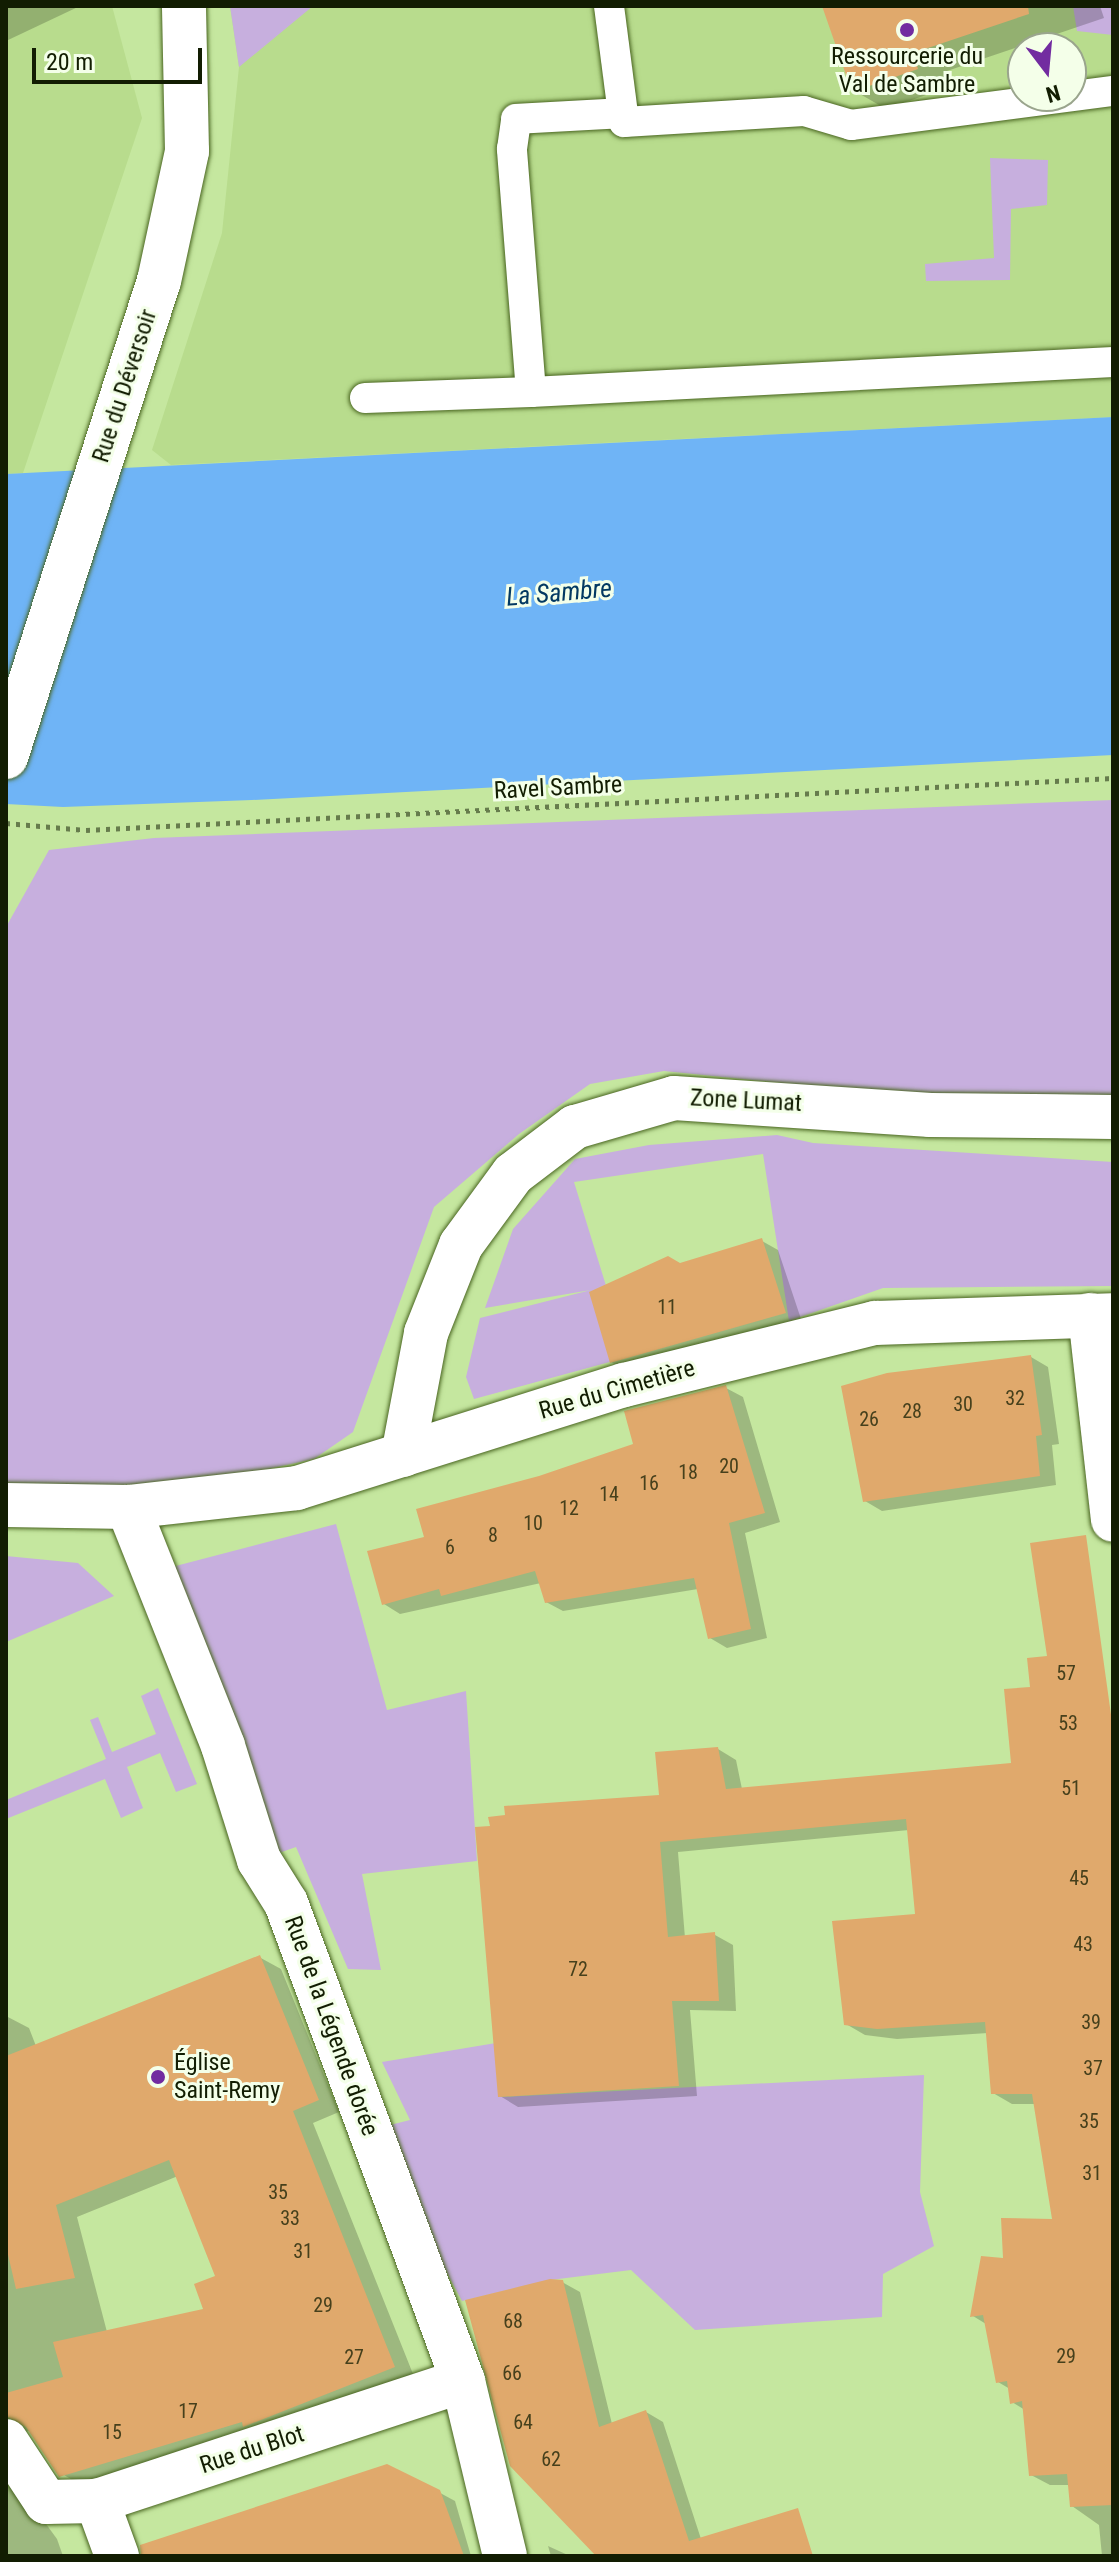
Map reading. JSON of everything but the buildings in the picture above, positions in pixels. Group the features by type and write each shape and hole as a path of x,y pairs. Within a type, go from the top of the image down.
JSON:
{"street":[{"name":"Rue du Déversoir","path":"6,757 159,281 187,151 184,6"},
{"name":"Zone Lumat","path":"403,1455 426,1333 461,1245 513,1174 575,1127 674,1098 930,1115 1113,1117"},
{"name":"Rue du Cimetière","path":"6,1505 128,1507 297,1488 624,1385 875,1323 1102,1315"},
{"path":"1102,1315 1113,1520"},
{"name":"Rue de la Légende dorée","path":"128,1507 223,1746 259,1860 286,1903 463,2381 505,2556"},
{"name":"Rue du Blot","path":"6,2441 46,2502 97,2501 463,2381"},
{"path":"97,2501 117,2556"}],"lane":[{"path":"609,6 624,122 804,111 851,125 1113,91"},
{"path":"531,392 512,149 516,119 623,113"},
{"path":"365,398 1113,362"}],"path":[{"name":"Ravel Sambre","path":"6,823 86,830 1113,778"}],"shaded area":[{"path":"6,6 112,6 142,118 23,473 6,474"},
{"path":"230,6 1113,6 1113,417 171,465 152,450 222,233 239,67"},
{"path":"230,6 313,6 239,67"},
{"path":"1073,6 1113,6 1113,35 1077,31"},
{"path":"990,158 1048,160 1047,205 1011,209 1010,280 926,281 925,264 994,258"},
{"path":"1113,800 1113,1117 664,1071 590,1084 519,1134 434,1207 353,1432 314,1459 95,1506 6,1499 6,927 49,850 154,838"},
{"path":"777,1135 813,1143 1113,1162 1113,1286 883,1288 789,1321 763,1154 574,1182 628,1357 474,1399 466,1377 480,1318 591,1290 485,1308 513,1229 575,1159 649,1145"},
{"path":"336,1524 387,1710 466,1691 477,1861 362,1874 381,1970 348,1969 296,1847 259,1860 168,1568"},
{"path":"6,1556 78,1563 114,1596 6,1642"},
{"path":"158,1688 197,1784 176,1792 160,1753 127,1767 143,1808 121,1818 105,1779 6,1819 6,1800 106,1759 90,1720 98,1717 112,1752 156,1734 141,1696"},
{"path":"496,2043 502,2097 924,2075 920,2192 934,2246 883,2274 882,2317 695,2330 631,2270 550,2280 462,2301 370,2130 410,2120 382,2062"}],"water":[{"name":"La Sambre","path":"1113,417 1113,755 252,800 63,807 6,804 6,474"}],"place":[{"name":"Ressourcerie du Val de Sambre","path":"907,30"},
{"name":"Église Saint-Remy","path":"158,2077"}]}
